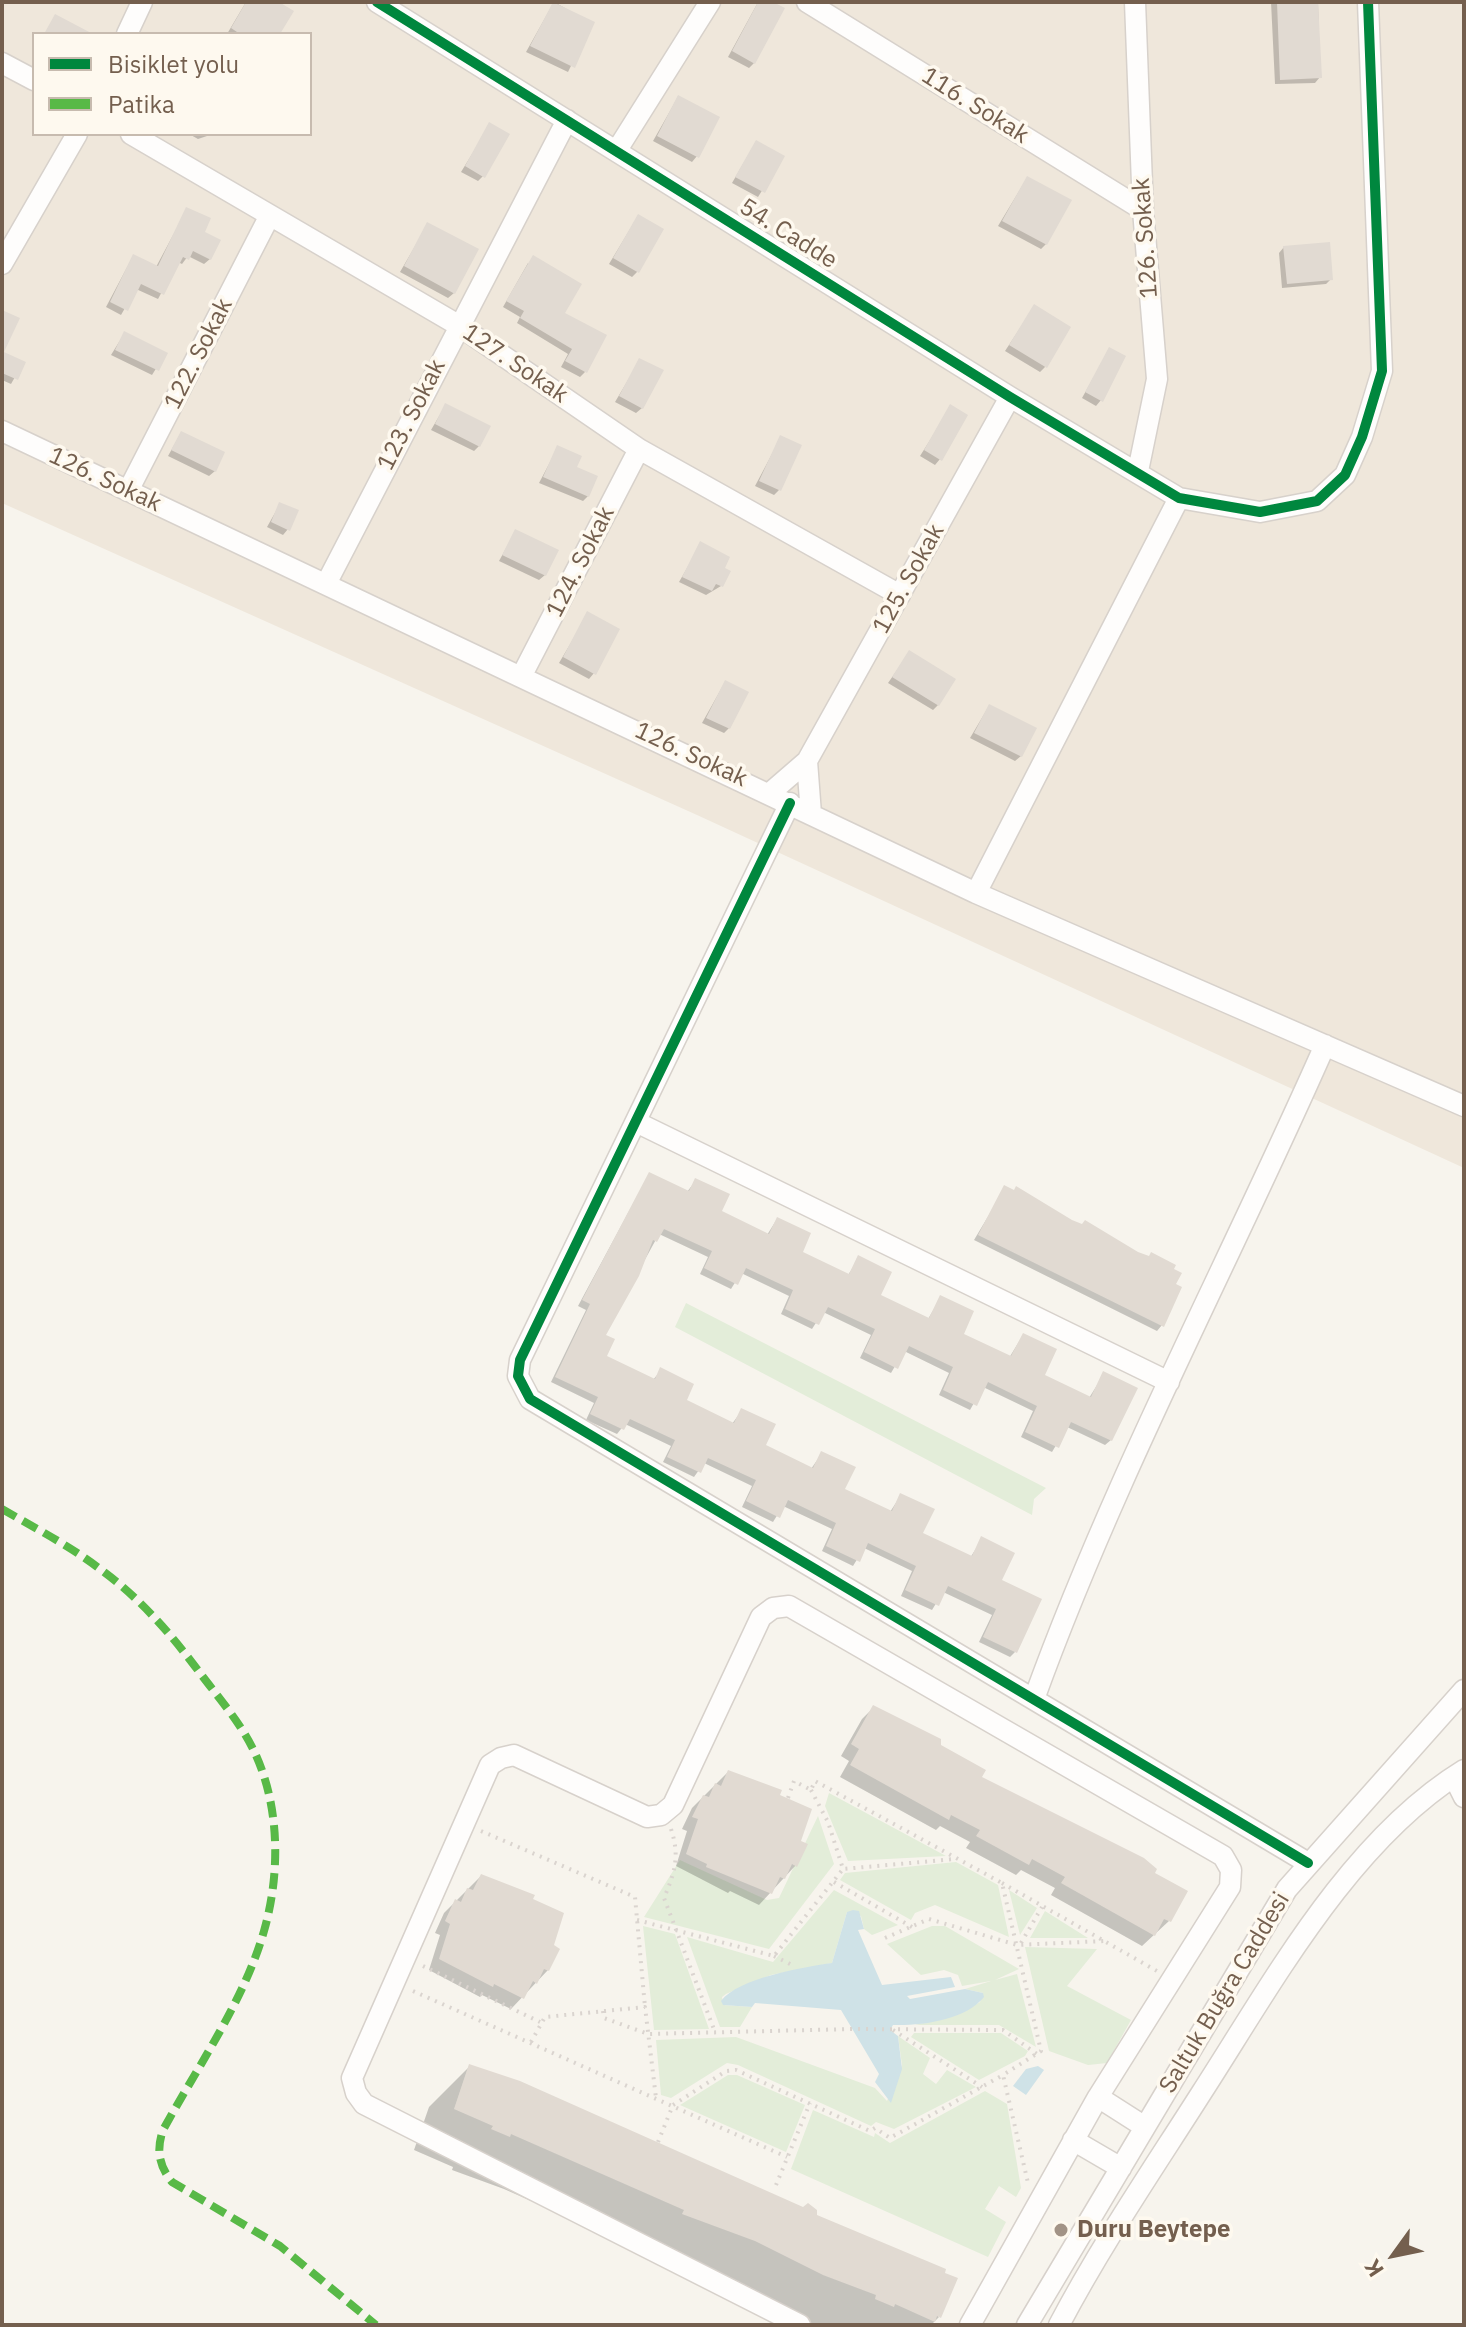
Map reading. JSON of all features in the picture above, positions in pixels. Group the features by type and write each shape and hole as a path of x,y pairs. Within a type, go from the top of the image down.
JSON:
{"street":[{"path":"128,32 142,2"},
{"name":"54. Cadde","path":"377,2 1010,397 1179,498"},
{"path":"617,150 710,2"},
{"name":"116. Sokak","path":"807,2 1143,210"},
{"name":"126. Sokak","path":"1135,2 1143,210 1157,379 1138,471"},
{"path":"976,893 1179,498 1260,512 1317,501 1345,475 1362,437 1382,371 1368,2"},
{"path":"2,63 32,79"},
{"name":"123. Sokak","path":"326,584 567,120"},
{"path":"2,264 76,136"},
{"name":"127. Sokak","path":"134,136 458,325 639,449 900,595"},
{"name":"122. Sokak","path":"128,491 269,217"},
{"name":"125. Sokak","path":"770,793 807,761 1010,397"},
{"name":"126. Sokak","path":"2,431 976,893 1464,1106"},
{"name":"124. Sokak","path":"522,675 639,449"},
{"path":"807,761 811,814"},
{"path":"790,803 520,1360 518,1376 530,1399 1308,1863"},
{"path":"1034,1699 1056,1640 1169,1382 1325,1045"},
{"path":"636,1122 1169,1382"},
{"path":"800,2325 364,2104 353,2087 354,2069 490,1765 514,1755 647,1817 665,1813 673,1805 761,1617 773,1608 789,1606 1223,1856 1231,1870 1230,1887 1098,2097 970,2325"},
{"name":"Saltuk Buğra Caddesi","path":"1027,2325 1287,1889 1464,1690"},
{"path":"1461,1773 1464,1797"},
{"name":"Saltuk Buğra Caddesi","path":"1059,2325 1069,2315 1124,2214 1314,1923 1384,1835 1423,1798 1461,1773"},
{"path":"1098,2097 1145,2127"},
{"path":"1073,2140 1121,2168"}],"path":[{"path":"788,1798 794,1781 811,1790 828,1822 843,1869"},
{"path":"811,1790 815,1781 1172,1980"},
{"path":"665,1813 678,1848 675,1872 664,1898 715,2032"},
{"path":"464,1824 635,1897 656,2098"},
{"path":"774,1956 843,1869 958,1858"},
{"path":"833,1882 912,1927"},
{"path":"658,2142 673,2105 726,2071 736,2070 870,2131 875,2128 890,2138 1041,2051 1019,1944 1002,1883"},
{"path":"1019,1944 1043,1906"},
{"path":"885,1938 929,1919 1019,1944 1104,1941"},
{"path":"637,1920 774,1956 792,1965"},
{"path":"404,1957 540,2022"},
{"path":"393,1982 787,2157"},
{"path":"531,2042 545,2017 645,2007"},
{"path":"603,2011 604,2018 648,2034 852,2029 1003,2030 1037,2054"},
{"path":"891,2029 982,2087"},
{"path":"1003,2075 1030,2193 1038,2203"},
{"path":"776,2185 810,2103"}],"shaded area":[{"path":"2,2 1464,2 1464,1168 697,815 2,503"},
{"path":"859,1911 864,1929 858,1930 882,1985 951,1977 955,1987 907,1996 910,1999 965,1989 983,1993 984,1997 966,2011 942,2020 893,2025 890,2030 898,2036 902,2069 891,2103 875,2082 879,2074 841,2010 755,2003 752,2007 723,2005 721,2001 756,1980 832,1963 847,1912"},
{"path":"1038,2066 1044,2070 1026,2095 1013,2086 1026,2069"}],"green space":[{"path":"686,1303 1046,1488 1034,1499 1032,1515 675,1327"},
{"path":"829,1793 946,1856 848,1861 825,1806"},
{"path":"818,1816 834,1864 769,1949 644,1917 680,1860 767,1900 779,1898"},
{"path":"956,1862 998,1885 1009,1937 935,1905 915,1913 911,1920 840,1880 845,1873"},
{"path":"834,1890 898,1925 872,1935 864,1929 861,1916 847,1912 832,1963 771,1975 726,1994 722,1997 724,2005 752,2007 740,2027 720,2027 687,1937 773,1962"},
{"path":"1009,1890 1037,1908 1020,1935"},
{"path":"1045,1911 1088,1938 1030,1938"},
{"path":"643,1926 675,1934 709,2029 654,2030"},
{"path":"932,1926 945,1926 1019,1969 995,1980 1017,1974 1036,2047 999,2025 915,2025 958,2014 980,2002 983,1993 965,1989 991,1981 962,1986 958,1975 944,1970 921,1975 887,1944"},
{"path":"1025,1947 1097,1949 1067,1986 1131,2020 1107,2063 1088,2065 1049,2051"},
{"path":"914,2033 1001,2033 1028,2051 1025,2056 979,2080 911,2037"},
{"path":"898,2036 930,2058 923,2074 936,2084 947,2070 976,2087 894,2129 876,2122 871,2126 738,2065 727,2063 671,2098 661,2095 656,2040 736,2037 875,2088 887,2101 902,2065"},
{"path":"728,2075 737,2075 805,2105 786,2152 680,2105"},
{"path":"985,2091 1007,2104 1021,2188 1016,2197 999,2186 985,2209 1006,2222 988,2257 791,2169 813,2110 874,2137 875,2133 890,2143"}],"building":[{"path":"246,2 279,2 294,11 281,32 237,32 231,28"},
{"path":"553,2 595,22 575,68 530,46"},
{"path":"758,2 773,2 785,8 755,64 732,51"},
{"path":"1277,2 1318,2 1322,78 1280,80"},
{"path":"55,14 89,32 45,32"},
{"path":"678,95 720,117 699,158 657,136"},
{"path":"489,122 510,134 485,178 465,166"},
{"path":"756,140 785,156 765,193 735,177"},
{"path":"1027,176 1072,200 1047,245 1002,221"},
{"path":"186,207 211,218 205,232 221,240 211,260 193,251 189,260 183,257 164,295 141,284 128,311 110,302 133,254 158,266"},
{"path":"638,214 664,229 639,273 613,258"},
{"path":"427,222 479,249 455,294 404,266"},
{"path":"1330,242 1333,280 1287,284 1283,246"},
{"path":"533,255 582,284 565,313 607,335 587,373 565,361 572,349 520,318 524,311 506,301"},
{"path":"1034,304 1071,327 1047,368 1009,345"},
{"path":"2,310 20,318 4,352 26,362 18,380 2,373"},
{"path":"124,331 168,353 159,371 115,350"},
{"path":"1109,347 1126,356 1103,402 1085,392"},
{"path":"639,358 664,370 643,409 619,396"},
{"path":"445,403 491,426 480,447 435,424"},
{"path":"950,404 968,415 942,461 924,450"},
{"path":"181,431 225,452 216,472 171,450"},
{"path":"780,435 802,445 781,491 759,481"},
{"path":"557,445 582,456 577,467 598,476 589,497 543,477"},
{"path":"279,502 299,510 290,531 271,522"},
{"path":"515,529 559,550 546,576 502,555"},
{"path":"700,541 730,557 725,568 731,571 723,587 716,584 712,591 682,577"},
{"path":"587,611 620,629 596,675 563,657"},
{"path":"909,650 956,679 939,706 892,677"},
{"path":"725,680 749,692 730,729 706,718"},
{"path":"989,704 1037,728 1022,757 974,733"},
{"path":"649,1172 689,1191 695,1178 730,1194 722,1211 769,1234 777,1217 811,1233 803,1252 849,1274 858,1255 892,1272 881,1295 929,1318 940,1295 974,1311 964,1334 1011,1356 1023,1333 1057,1349 1045,1375 1091,1397 1103,1371 1138,1388 1112,1441 1071,1422 1059,1448 1025,1432 1037,1406 988,1382 977,1406 943,1390 953,1367 909,1346 898,1369 864,1352 875,1329 828,1307 819,1325 785,1309 793,1290 746,1268 738,1285 704,1268 712,1251 664,1229 657,1242 653,1240 639,1276 606,1335 615,1339 607,1356 655,1379 660,1367 694,1384 687,1400 734,1423 741,1408 776,1424 766,1445 813,1468 821,1451 856,1467 845,1489 892,1511 900,1493 935,1509 923,1533 972,1556 981,1536 1015,1553 1002,1580 1042,1599 1017,1653 983,1637 996,1609 948,1586 939,1606 905,1590 916,1566 868,1543 860,1562 826,1546 836,1523 788,1500 780,1518 746,1501 756,1480 708,1458 701,1473 667,1457 675,1440 630,1419 624,1430 590,1414 598,1397 555,1377 590,1304 582,1300"},
{"path":"1004,1185 1014,1190 1016,1186 1072,1220 1082,1224 1085,1220 1138,1252 1149,1256 1151,1252 1176,1265 1174,1269 1182,1273 1176,1284 1182,1287 1164,1327 978,1235"},
{"path":"873,1705 941,1739 941,1745 986,1770 982,1777 1144,1858 1157,1869 1155,1873 1188,1891 1171,1922 1164,1919 1155,1936 1061,1883 1065,1877 1032,1859 1029,1865 976,1836 980,1830 951,1815 949,1820 850,1765 859,1749 851,1744"},
{"path":"728,1770 782,1790 780,1795 812,1809 801,1841 808,1844 797,1867 792,1864 785,1879 780,1877 772,1894 706,1867 707,1864 686,1854 698,1819 692,1817 703,1795 709,1797 715,1783 721,1786"},
{"path":"481,1874 535,1895 533,1899 564,1913 554,1945 560,1949 549,1971 544,1969 537,1984 533,1981 524,1999 439,1959 450,1924 445,1921 455,1899 461,1902 467,1888 473,1890"},
{"path":"469,2064 520,2081 803,2207 808,2203 817,2210 817,2215 946,2269 945,2273 958,2278 941,2318 937,2316 935,2322 895,2304 894,2307 875,2299 876,2295 823,2275 755,2241 682,2214 684,2210 511,2134 510,2137 491,2129 493,2126 454,2109"}],"marked path":[{"path":"2,1509 89,1561 142,1604 235,1718 252,1747 268,1791 273,1814 275,1861 264,1931 245,1983 163,2130 160,2158 164,2170 172,2182 280,2246 376,2325"}],"cycle path":[{"path":"377,2 1010,397 1179,498 1260,512 1317,501 1345,475 1362,437 1382,371 1368,2"},
{"path":"790,803 520,1360 518,1376 530,1399 1308,1863"}],"place":[{"name":"Duru Beytepe","path":"1061,2230"}]}
